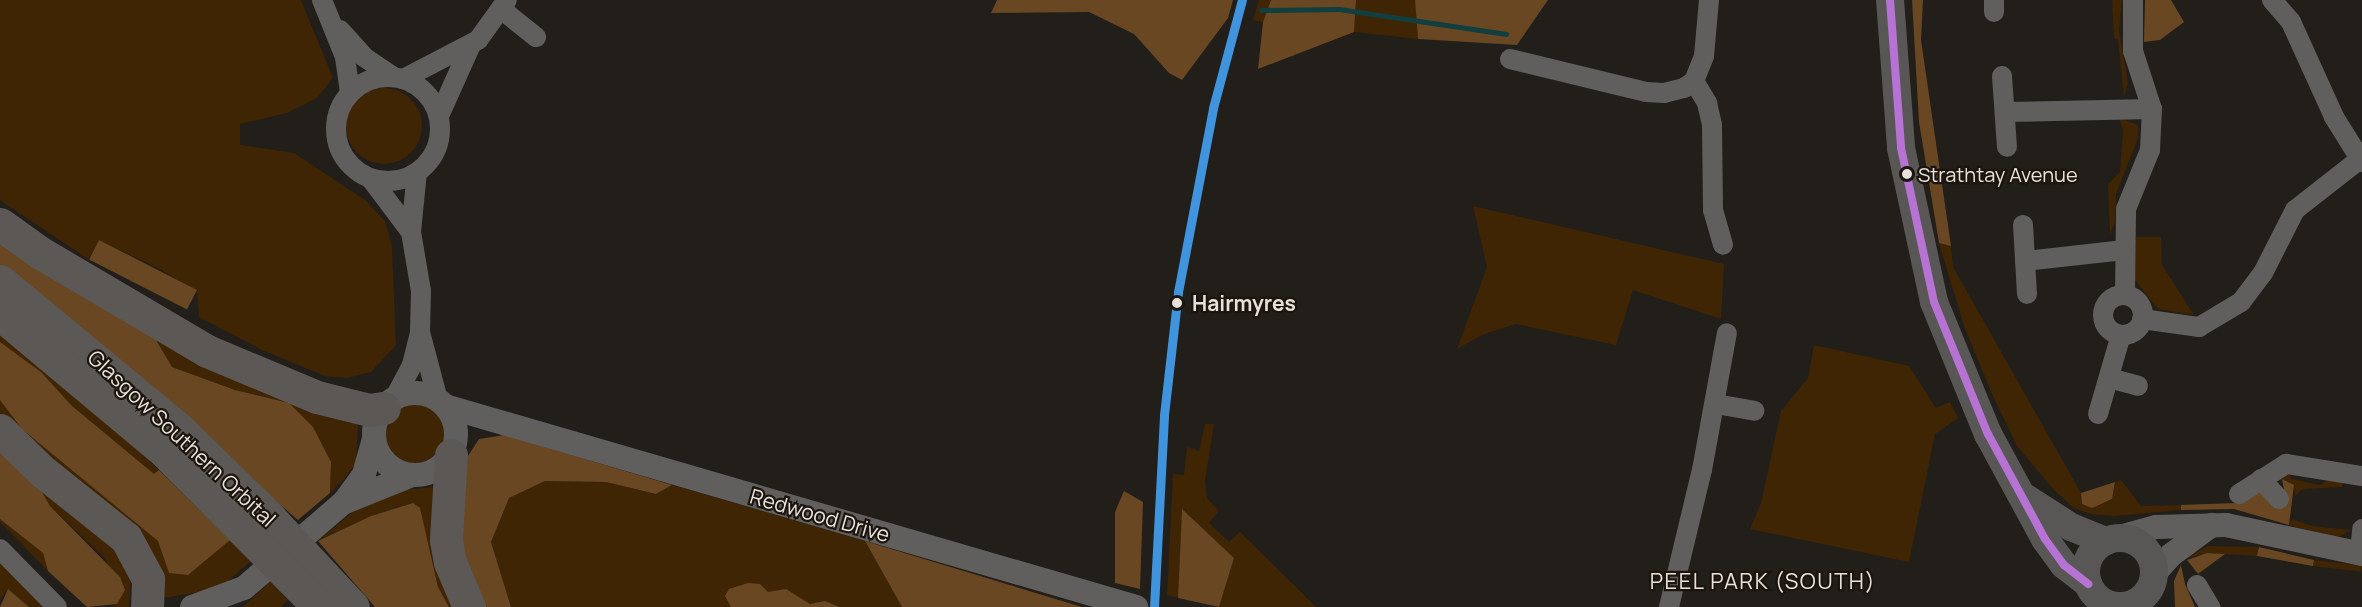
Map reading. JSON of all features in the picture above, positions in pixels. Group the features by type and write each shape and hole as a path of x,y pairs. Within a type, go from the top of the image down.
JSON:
{"highway":[{"path":"0,224 39,252 207,351 326,400 369,410 389,404"},
{"name":"Glasgow Southern Orbital","path":"0,281 124,381 260,526 315,589 353,607"},
{"name":"Glasgow Southern Orbital","path":"0,314 260,526"},
{"path":"0,430 42,471 126,538 148,579 147,607"},
{"path":"453,449 446,540 450,562 469,607"}],"main road":[{"path":"1890,0 1900,148 1934,302 1988,434 2026,498 2045,539 2064,564 2088,584"},
{"path":"2026,498 2071,527 2111,539 2136,542 2144,548 2155,589 2130,604 2111,606 2093,593 2088,584 2086,573 2091,554 2111,539"}],"street":[{"path":"322,0 334,23 347,65 350,93"},
{"path":"1510,59 1646,92 1664,93 1684,88 1694,81 1704,56 1709,0"},
{"path":"2125,296 2126,209 2150,150 2152,109 2133,51 2133,0"},
{"path":"2142,319 2199,327 2241,302 2263,273 2295,210 2361,161 2334,117 2291,22 2272,0"},
{"path":"371,179 398,180 417,172 431,158 438,142 439,116 470,47 504,5 536,37"},
{"path":"334,23 364,57 425,92 439,116"},
{"path":"411,232 371,179 346,162 338,145 336,122 350,93 372,78 397,77 470,47"},
{"path":"2002,76 2007,147"},
{"path":"1694,81 1707,103 1712,125 1713,210 1723,245"},
{"path":"2006,112 2152,109"},
{"path":"192,607 239,598 344,502 364,474 373,453 375,426 412,365 420,332 420,291 411,232 417,172"},
{"path":"2023,225 2026,294"},
{"path":"2025,261 2124,250"},
{"path":"2125,296 2138,302 2142,319 2137,329 2121,335 2109,330 2103,311 2110,300 2125,296"},
{"path":"420,332 441,403 453,418 453,449"},
{"path":"1669,607 1716,404 1727,333"},
{"path":"2098,414 2121,335"},
{"path":"2109,378 2138,386"},
{"path":"389,404 416,393 441,403"},
{"name":"Redwood Drive","path":"441,403 504,424 1127,604"},
{"path":"1716,404 1755,411"},
{"path":"344,502 412,476 432,472 453,449 483,427 504,424"},
{"path":"374,439 385,462 412,476"},
{"path":"2239,494 2286,464 2362,476"},
{"path":"2261,479 2279,500"},
{"path":"2111,539 2156,526 2211,525 2243,528 2295,542 2361,554 2362,529"},
{"path":"2155,589 2171,555 2211,525"},
{"path":"0,549 57,607"},
{"path":"2197,585 2209,607"}],"shaded area":[{"path":"0,0 301,0 333,78 317,98 287,113 240,124 240,145 294,153 365,200 385,221 392,247 396,345 371,372 347,378 325,376 262,350 199,317 197,291 152,265 100,241 88,259 0,200"},
{"path":"997,0 1233,0 1228,18 1182,80 1169,73 1134,34 1089,12 991,13"},
{"path":"1259,0 1271,0 1263,22 1253,20"},
{"path":"1271,0 1356,0 1354,32 1258,69 1263,22"},
{"path":"1356,0 1415,0 1418,39 1354,32"},
{"path":"1415,0 1548,0 1517,45 1418,39"},
{"path":"1912,0 1923,0 1921,40 1951,246 1939,243 1919,122"},
{"path":"2112,0 2122,0 2119,30 2128,83 2124,97 2118,39 2114,38"},
{"path":"2145,0 2171,0 2184,22 2160,40 2144,42"},
{"path":"384,88 398,91 411,99 419,112 422,126 419,140 411,153 398,161 384,164 370,161 357,153 349,140 346,126 349,112 357,99 370,91"},
{"path":"2119,118 2138,125 2138,138 2116,194 2115,222 2110,235 2108,184 2120,172 2123,130"},
{"path":"1473,206 1724,264 1721,319 1633,290 1616,345 1516,324 1484,334 1457,349 1487,267"},
{"path":"0,232 149,328 172,367 235,390 289,403 313,427 331,462 330,493 298,520 0,265"},
{"path":"2136,237 2161,237 2162,265 2194,315 2158,309 2135,280"},
{"path":"99,240 197,290 187,310 89,260"},
{"path":"1939,243 1951,246 1953,267 2081,493 2082,504 2112,500 2115,482 2121,480 2141,506 2181,505 2181,510 2114,516 2091,514 2074,508 2054,490 2017,446 1993,396 1964,326"},
{"path":"149,328 353,419 358,425 356,463 330,493 331,462 289,403 235,390 172,367"},
{"path":"0,335 125,437 251,561 228,581 200,592 163,598 0,418"},
{"path":"0,342 41,372 72,406 154,474 159,470 230,540 188,575 169,573 158,541 22,429 0,400"},
{"path":"1814,345 1909,366 1936,408 1950,402 1958,418 1935,434 1909,562 1750,529 1761,503 1781,411 1808,378"},
{"path":"414,403 435,412 444,433 435,454 414,463 393,454 384,433 393,412"},
{"path":"1205,424 1214,424 1205,480 1207,498 1219,511 1209,523 1229,542 1240,532 1316,607 1219,607 1234,558 1182,510 1178,598 1167,595 1173,474 1184,475 1187,447 1199,451"},
{"path":"504,435 672,485 656,494 606,482 545,481 509,498 491,542 511,607 487,607 476,600 458,542 464,462 479,439"},
{"path":"0,451 38,485 50,506 120,577 125,590 117,604 87,607 48,571 43,553 0,519"},
{"path":"2288,473 2292,479 2320,485 2329,480 2343,482 2342,487 2303,489 2295,496 2294,485 2282,479"},
{"path":"2282,479 2294,485 2289,525 2234,509 2181,510 2181,505 2236,503 2253,491 2285,496"},
{"path":"545,481 606,482 656,494 672,485 865,541 902,607 511,607 491,542 508,498"},
{"path":"2115,482 2112,499 2092,508 2082,504 2081,493"},
{"path":"38,485 132,559 129,607 112,607 117,604 106,559 50,506"},
{"path":"436,487 461,607 449,607 438,587 420,509 413,503 371,516 318,541 363,503 400,490"},
{"path":"1124,491 1143,502 1140,589 1115,583 1115,512"},
{"path":"413,503 420,508 438,587 449,607 375,607 318,541 371,516"},
{"path":"1182,509 1234,558 1219,607 1178,598"},
{"path":"0,519 43,553 48,571 0,522"},
{"path":"2292,519 2312,526 2351,530 2337,538 2289,525"},
{"path":"865,541 1082,607 902,607"},
{"path":"2208,546 2259,547 2257,556 2207,553 2186,558"},
{"path":"2259,547 2314,560 2313,566 2257,556"},
{"path":"2207,553 2225,554 2198,574 2187,560"},
{"path":"2314,560 2362,566 2361,572 2313,566"},
{"path":"0,562 43,607 29,607 8,589 0,600"},
{"path":"2181,565 2185,584 2195,607 2175,607 2174,581"},
{"path":"271,581 288,600 281,607 243,607"},
{"path":"748,583 760,584 768,592 786,589 810,604 825,601 839,607 731,607 725,596 729,589"},
{"path":"8,589 29,607 0,607"}],"waterway":[{"path":"1261,10 1339,9 1506,34"}],"transit line":[{"path":"1154,607 1164,415 1178,292 1213,108 1242,0"},
{"path":"1890,0 1901,148 1934,302 1988,434 2045,539 2064,565 2088,584"}],"place":[{"name":"Strathtay Avenue","path":"1907,174"},
{"name":"Hairmyres","path":"1177,303"}],"district":[{"name":"PEEL PARK (SOUTH)","path":"1763,582"}]}
